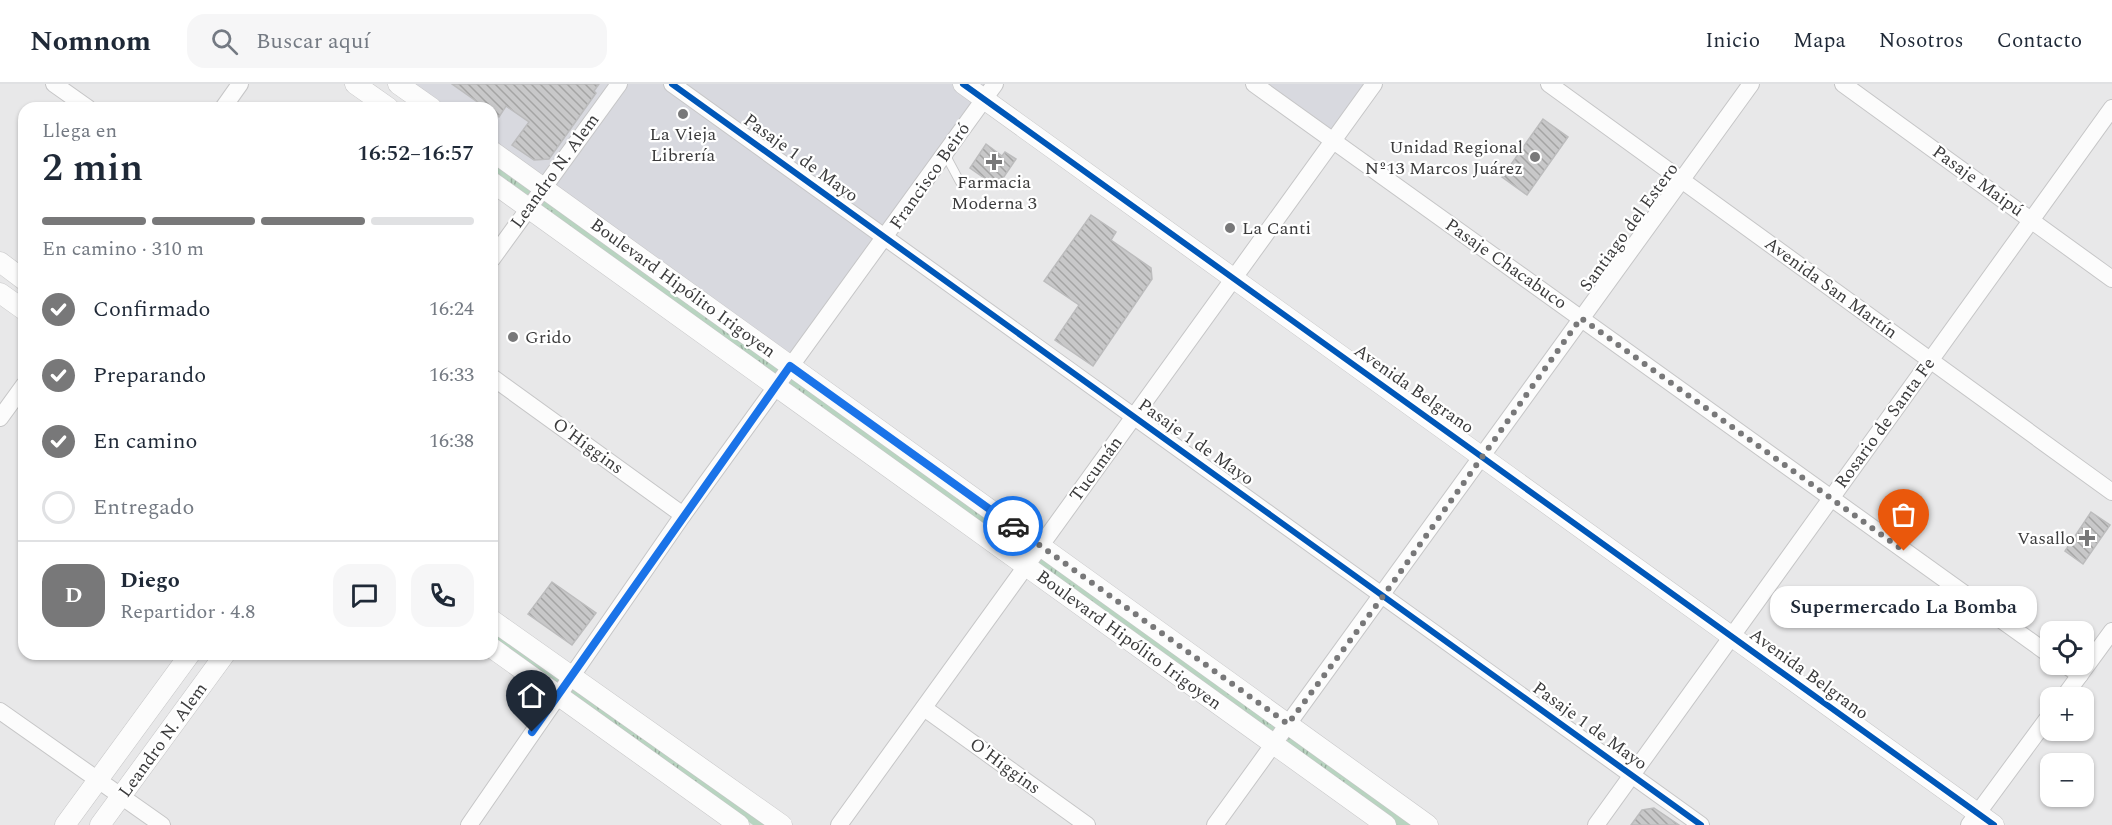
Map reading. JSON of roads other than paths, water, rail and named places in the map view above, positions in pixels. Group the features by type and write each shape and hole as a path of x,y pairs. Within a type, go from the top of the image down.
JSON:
{"street":[{"path":"54,84 80,102"},
{"path":"227,102 240,84"},
{"path":"355,84 380,102"},
{"path":"398,84 424,102"},
{"name":"Leandro N. Alem","path":"498,250 619,84"},
{"name":"Pasaje 1 de Mayo","path":"672,84 1701,825"},
{"name":"Avenida Belgrano","path":"963,84 990,92 1233,279 1482,455 1731,637 1973,819 1994,825"},
{"name":"Pasaje Chacabuco","path":"1254,84 2040,648"},
{"name":"Tucumán","path":"839,825 1374,84"},
{"name":"Avenida San Martín","path":"1549,84 2112,492"},
{"name":"Santiago del Estero","path":"1215,825 1384,595 1482,455 1751,84"},
{"name":"Pasaje Maipú","path":"1843,84 2112,279"},
{"name":"Francisco Beiró","path":"469,825 557,694 684,515 990,92"},
{"name":"Rosario de Santa Fe","path":"1596,825 2112,108"},
{"name":"Boulevard Hipólito Irigoyen","path":"498,155 1428,825"},
{"name":"Boulevard Hipólito Irigoyen","path":"498,186 1386,825"},
{"path":"0,262 18,276"},
{"path":"0,293 18,306"},
{"name":"O'Higgins","path":"498,380 684,515"},
{"path":"0,418 18,393"},
{"path":"498,624 782,825"},
{"path":"2094,656 2112,631"},
{"path":"498,652 739,825"},
{"name":"Leandro N. Alem","path":"65,825 186,660"},
{"name":"Leandro N. Alem","path":"100,825 221,660"},
{"path":"2071,687 2080,675"},
{"name":"O'Higgins","path":"924,708 1087,825"},
{"path":"0,711 162,825"},
{"path":"1973,819 2040,729"}],"lane":[{"path":"945,154 960,182"}],"place":[{"name":"La Vieja Librería","path":"683,114"},
{"name":"Unidad Regional Nº13 Marcos Juárez","path":"1535,157"},
{"name":"Farmacia Moderna 3","path":"994,162"},
{"name":"La Canti","path":"1230,228"},
{"name":"Grido","path":"513,337"},
{"name":"Vasallo","path":"2087,538"},
{"name":"Supermercado La Bomba","path":"1904,551"}]}
